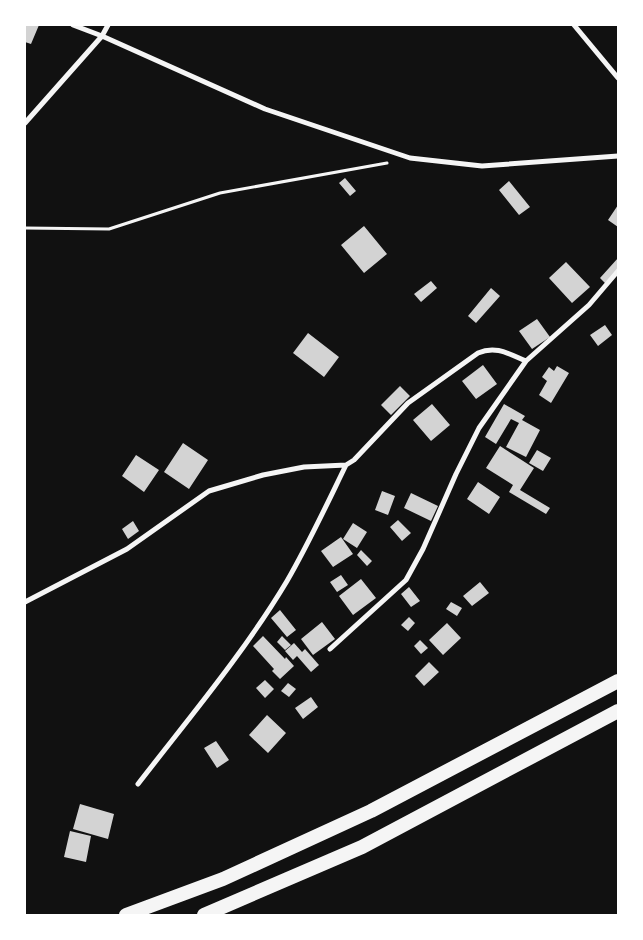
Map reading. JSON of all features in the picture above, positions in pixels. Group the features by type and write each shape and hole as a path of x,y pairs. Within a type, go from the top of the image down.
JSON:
{"highway":[{"path":"126,915 222,879 371,811 618,681"},
{"path":"204,915 362,848 618,711"}],"street":[{"path":"73,25 102,36 265,110 410,158 482,166 618,156"},
{"path":"25,124 102,36 108,25"},
{"path":"574,25 618,78"},
{"path":"330,649 406,580 423,549 456,474 479,428 526,361 589,305 618,271"},
{"path":"138,784 241,649 286,582 315,530 346,466 354,460 408,402 478,353 496,349 526,361"},
{"path":"25,602 127,549 209,491 263,475 304,467 346,466"}],"path":[{"path":"25,228 109,229 220,193 410,158"}],"building":[{"path":"25,25 39,25 31,44 25,42"},
{"path":"345,178 356,191 350,196 339,183"},
{"path":"509,181 530,207 519,215 499,190"},
{"path":"618,205 618,227 608,220"},
{"path":"364,226 387,254 364,273 341,245"},
{"path":"618,258 618,270 606,284 600,278"},
{"path":"566,262 590,287 572,303 549,278"},
{"path":"431,281 437,288 421,302 414,294"},
{"path":"491,288 500,296 476,323 468,316"},
{"path":"537,319 550,337 532,349 519,331"},
{"path":"605,325 612,335 598,346 590,335"},
{"path":"308,333 339,357 324,377 293,353"},
{"path":"483,365 497,384 476,399 462,381"},
{"path":"557,366 569,373 551,403 539,395 547,381 542,377 549,367 554,371"},
{"path":"400,386 410,396 391,415 381,405"},
{"path":"432,404 450,425 431,441 413,420"},
{"path":"504,404 525,416 522,420 540,430 526,457 506,447 519,423 511,419 496,444 485,437"},
{"path":"183,443 208,460 189,489 164,472"},
{"path":"500,446 534,468 520,490 550,508 546,514 509,492 513,485 486,468"},
{"path":"537,450 551,458 543,471 529,463"},
{"path":"136,455 159,470 144,492 122,476"},
{"path":"478,482 500,497 489,514 467,499"},
{"path":"382,491 395,496 388,515 375,510"},
{"path":"411,493 438,506 431,521 404,508"},
{"path":"398,520 411,533 402,541 390,527"},
{"path":"133,521 139,531 128,539 122,529"},
{"path":"353,523 367,532 357,548 343,539"},
{"path":"341,537 353,554 333,567 321,551"},
{"path":"361,550 372,561 367,566 357,555"},
{"path":"341,575 348,585 337,592 330,582"},
{"path":"361,579 376,598 353,615 339,596"},
{"path":"480,582 489,593 472,606 463,596"},
{"path":"409,587 420,601 411,607 401,594"},
{"path":"451,602 462,608 457,616 446,609"},
{"path":"280,610 296,630 287,637 271,618"},
{"path":"409,617 415,623 408,631 401,625"},
{"path":"322,622 335,639 313,655 301,639"},
{"path":"447,623 461,638 443,655 429,640"},
{"path":"263,636 294,666 280,679 272,671 274,669 253,646"},
{"path":"282,636 291,645 285,650 277,642"},
{"path":"420,640 428,648 421,654 414,646"},
{"path":"294,643 302,652 305,649 319,665 311,672 297,656 293,660 285,651"},
{"path":"429,662 439,672 424,686 415,676"},
{"path":"265,680 274,689 265,698 256,688"},
{"path":"288,683 296,689 289,697 281,691"},
{"path":"311,697 318,707 303,719 295,708"},
{"path":"267,715 286,733 268,753 249,735"},
{"path":"216,741 229,760 217,768 204,748"},
{"path":"80,804 114,814 108,839 73,829"},
{"path":"70,831 91,836 86,862 64,857"}]}
